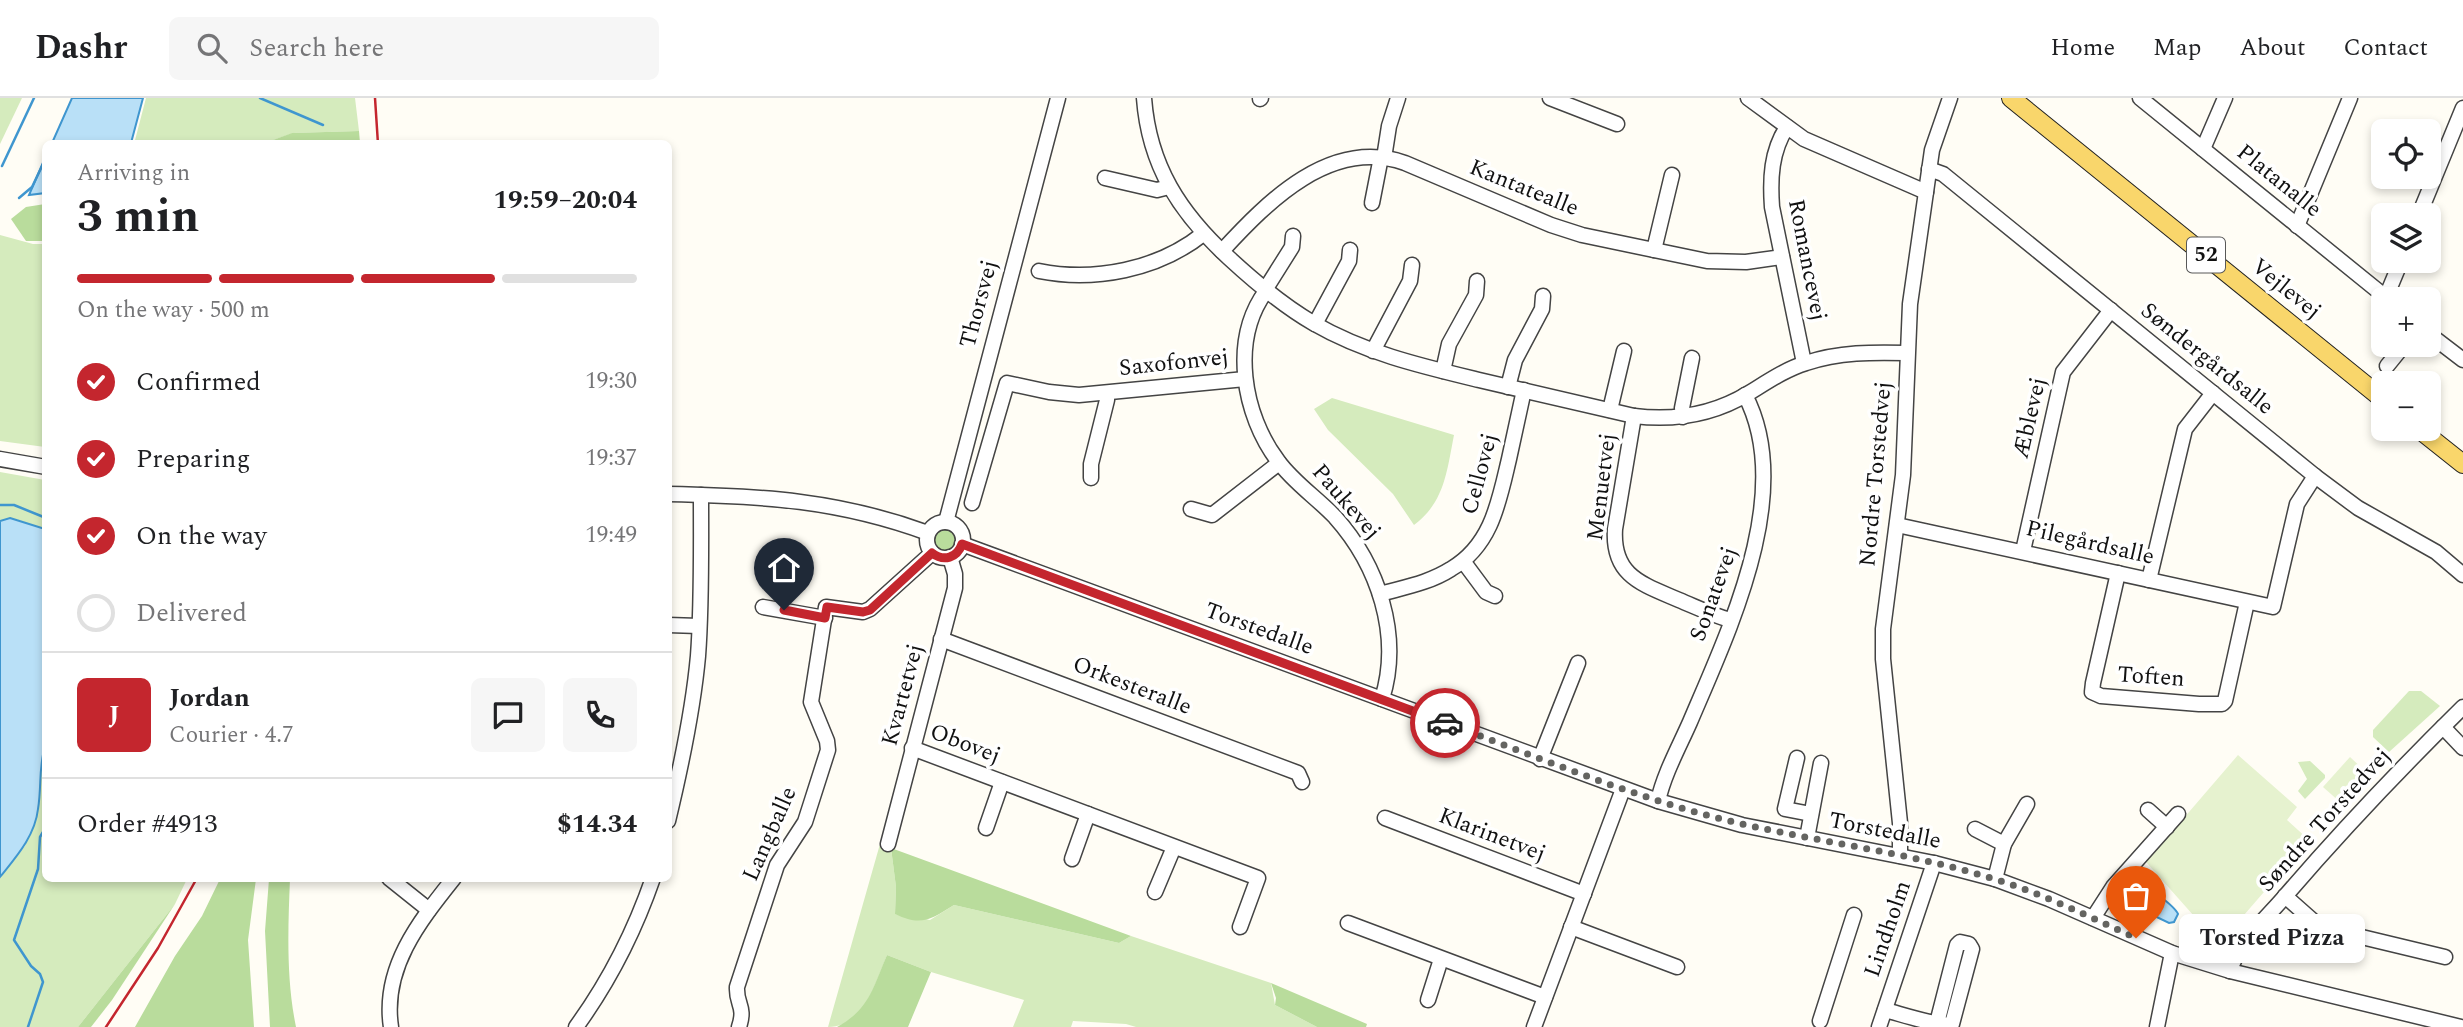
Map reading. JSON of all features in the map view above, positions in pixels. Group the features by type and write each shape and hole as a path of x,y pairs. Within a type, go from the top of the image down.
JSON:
{"main road":[{"name":"Vejlevej","path":"2011,98 2022,104 2371,389"},
{"path":"2434,441 2462,464"}],"street":[{"name":"Thorsvej","path":"946,522 1058,98"},
{"path":"1144,98 1153,148 1169,187 1203,234 1265,291 1315,324 1373,351 1508,387 1657,419 1709,411 1804,363 1867,352 1908,353"},
{"path":"1372,203 1398,98"},
{"path":"1550,98 1617,124"},
{"path":"1748,98 1804,139 1926,192"},
{"name":"Nordre Torstedvej","path":"1900,856 1900,823 1882,636 1903,475 1910,304 1929,169 1938,127 1950,98"},
{"name":"Platanalle","path":"2140,98 2373,287"},
{"path":"2203,149 2225,98"},
{"path":"2297,226 2350,98"},
{"path":"2424,203 2463,108"},
{"name":"Romancevej","path":"1787,127 1774,158 1770,188 1804,363"},
{"name":"Kantatealle","path":"1222,251 1294,184 1317,170 1348,159 1383,158 1405,163 1564,231 1692,260 1726,263 1782,257"},
{"name":"Søndergårdsalle","path":"1929,169 1943,174 2315,476 2358,508 2436,552 2463,575"},
{"path":"1654,250 1672,175"},
{"path":"1105,178 1157,190 1169,187"},
{"path":"1039,271 1066,275 1117,272 1164,258 1203,234"},
{"name":"Paukevej","path":"1293,236 1292,247 1256,310 1249,331 1245,379 1258,427 1279,463 1344,527 1365,559 1380,594 1388,636 1388,659 1382,699"},
{"path":"1315,324 1349,261 1350,250"},
{"path":"1373,351 1410,281 1412,265"},
{"path":"1443,371 1449,344 1476,295 1477,281"},
{"path":"1508,387 1514,360 1542,309 1543,296"},
{"name":"Æblevej","path":"2023,551 2063,372 2111,310"},
{"path":"2441,343 2463,360"},
{"path":"1610,410 1624,351"},
{"path":"2387,366 2394,357"},
{"path":"1683,417 1682,408 1692,358"},
{"name":"Saxofonvej","path":"972,503 1007,383 1065,394 1107,393 1245,379"},
{"name":"Cellovej","path":"1380,594 1425,582 1449,570 1463,561 1484,537 1495,515 1524,390"},
{"name":"Saxofonvej","path":"1091,478 1091,464 1107,393"},
{"path":"2150,580 2183,436 2190,421 2213,393"},
{"name":"Sonatevej","path":"1658,801 1730,620 1755,549 1762,506 1761,436 1745,395"},
{"name":"Menuetvej","path":"1634,416 1615,529 1614,541 1619,562 1626,572 1642,585 1730,620"},
{"path":"0,459 42,466"},
{"name":"Paukevej","path":"1191,509 1212,515 1279,463"},
{"name":"Pilegårdsalle","path":"1897,525 2273,607 2297,504 2315,476"},
{"path":"672,494 785,499 834,506 870,514 928,533"},
{"path":"672,803 686,742 698,657 701,495"},
{"path":"946,522 959,529 962,544 956,554 940,557 932,553 927,545 928,533 935,525 946,522"},
{"name":"Torstedalle","path":"962,544 1658,801 1742,825 1934,863 1995,879 2049,899 2172,953 2230,971 2461,1027"},
{"path":"763,607 825,618 827,607 863,612 870,610 932,553"},
{"name":"Kvartetvej","path":"888,844 955,588 955,574 950,557"},
{"path":"1463,561 1486,592 1495,596"},
{"name":"Toften","path":"2118,573 2093,682 2092,692 2101,696 2222,704 2225,701 2247,602"},
{"name":"Langballe","path":"739,1027 743,1014 737,987 777,865 805,821 828,750 811,702 825,618"},
{"path":"672,625 699,626"},
{"name":"Orkesteralle","path":"941,639 1298,773 1302,782"},
{"path":"1540,759 1578,663"},
{"name":"Søndre Torstedvej","path":"2230,971 2246,941 2285,896 2359,813 2463,707"},
{"path":"2443,727 2463,748"},
{"name":"Obovej","path":"912,748 1258,878 1240,927"},
{"name":"Torstedalle","path":"1797,758 1785,809 1811,814"},
{"name":"Torstedalle","path":"1807,838 1821,763"},
{"name":"Obovej","path":"986,828 1002,782"},
{"path":"1539,1026 1545,998 1623,789"},
{"path":"1995,879 2004,844 2027,804"},
{"path":"2148,810 2167,827"},
{"path":"1072,859 1088,814"},
{"path":"2093,918 2108,894 2178,814"},
{"name":"Klarinetvej","path":"1385,818 1584,894"},
{"name":"Torstedalle","path":"1975,829 2004,844"},
{"path":"1155,892 1174,847"},
{"name":"Lindholm","path":"1879,1027 1934,863"},
{"path":"394,882 429,910"},
{"path":"391,1027 391,989 399,961 413,932 451,882"},
{"path":"579,1026 624,944 651,882"},
{"path":"2285,896 2320,927 2445,957"},
{"path":"1817,1025 1854,915"},
{"path":"1348,923 1545,998"},
{"path":"1571,927 1677,967"},
{"path":"1962,942 1971,945 1972,949 1961,994 1952,1024 1946,1026 1937,1023 1957,946 1962,942"},
{"path":"2157,1027 2172,953"},
{"path":"1428,1000 1441,959"},
{"path":"1945,990 1961,994"},
{"name":"Lindholm","path":"1885,1010 1937,1023"}],"green space":[{"path":"0,98 22,98 0,144"},
{"path":"146,98 355,98 359,131 293,133 273,140 135,140"},
{"path":"359,131 360,140 273,140 292,133"},
{"path":"42,204 42,241 26,241 11,219 26,207"},
{"path":"0,235 42,244 42,447 0,441"},
{"path":"1332,398 1454,435 1438,496 1414,525 1393,494 1328,430 1314,409"},
{"path":"0,472 42,479 42,528 15,519 0,521"},
{"path":"944,527 953,531 957,540 953,549 944,553 935,549 931,540 935,531"},
{"path":"2409,691 2421,691 2440,706 2389,752 2373,737 2373,730"},
{"path":"42,754 42,882 186,882 175,904 78,1027 0,1027 0,877 25,846 38,811"},
{"path":"2238,755 2297,807 2287,820 2309,840 2218,945 2202,948 2181,940 2194,916 2146,862"},
{"path":"2350,757 2367,773 2340,802 2323,787"},
{"path":"2310,761 2325,778 2305,799 2298,791 2307,779 2298,762"},
{"path":"880,844 891,848 896,887 895,914 930,920 954,905 1119,943 1131,936 1271,983 1275,1005 1317,1027 1136,1027 1073,1021 1071,1027 1013,1027 1024,1000 931,972 887,955 873,990 860,1011 851,1020 828,1027"},
{"path":"891,848 1131,936 1119,943 954,905 926,920 904,918 895,914 896,887"},
{"path":"219,882 256,882 248,940 254,1027 135,1027 175,956 202,916"},
{"path":"269,882 290,882 289,972 296,1027 270,1027 265,931"},
{"path":"175,904 112,1000 91,1027 78,1027"},
{"path":"887,955 931,972 908,1027 837,1027 864,1005"},
{"path":"1271,983 1367,1024 1366,1027 1317,1027 1275,1005 1276,998"}],"water":[{"path":"72,98 143,98 132,140 53,140"},
{"path":"42,165 42,193 29,195"},
{"path":"10,518 42,528 42,760 38,809 33,828 24,846 0,877 0,521"},
{"path":"2154,892 2178,914 2174,922 2169,923 2140,909 2139,902 2148,893"}],"waterway":[{"path":"2,166 34,98"},
{"path":"260,98 323,125"},
{"path":"19,198 32,187 42,166"},
{"path":"0,505 14,505 42,516"},
{"path":"28,1027 43,982 14,940 38,869 42,834"}],"railway":[{"path":"375,98 378,140"},
{"path":"106,1027 158,948 195,882"}],"way so far":[{"path":"1445,723 1623,789 1706,815 1787,835 1934,863 1995,879 2049,899 2136,938"}],"place":[{"name":"Torsted Pizza","path":"2136,938"}],"route":[{"path":"784,610 825,618 827,607 863,612 870,610 932,553 947,558 956,554 962,544 1445,723"}]}
